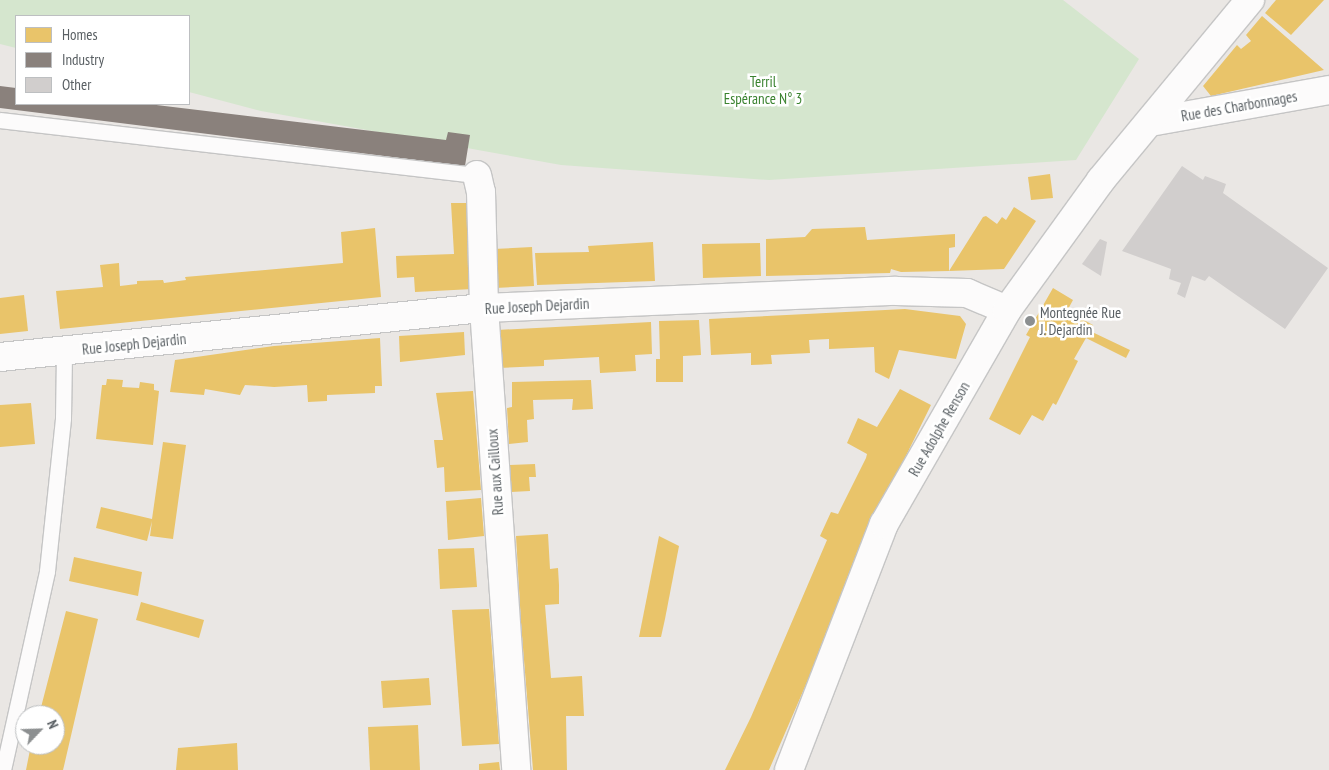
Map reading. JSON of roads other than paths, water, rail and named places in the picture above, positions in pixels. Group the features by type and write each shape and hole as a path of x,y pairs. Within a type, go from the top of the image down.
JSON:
{"street":[{"name":"Rue Adolphe Renson","path":"797,767 884,524 1008,310 1101,180 1250,0"},
{"name":"Rue des Charbonnages","path":"1150,122 1329,90"},
{"name":"Rue aux Cailloux","path":"477,175 481,192 484,308 516,770"},
{"name":"Rue Joseph Dejardin","path":"0,357 484,308 906,292 967,293 1008,310"}],"lane":[{"path":"0,120 477,175"},
{"name":"Rue Joseph Dejardin","path":"2,770 47,571 63,418 64,352"}],"place":[{"name":"Montegnée Rue J. Dejardin","path":"1030,321"}],"park label":[{"name":"Terril Espérance N° 3","path":"763,90"}]}
